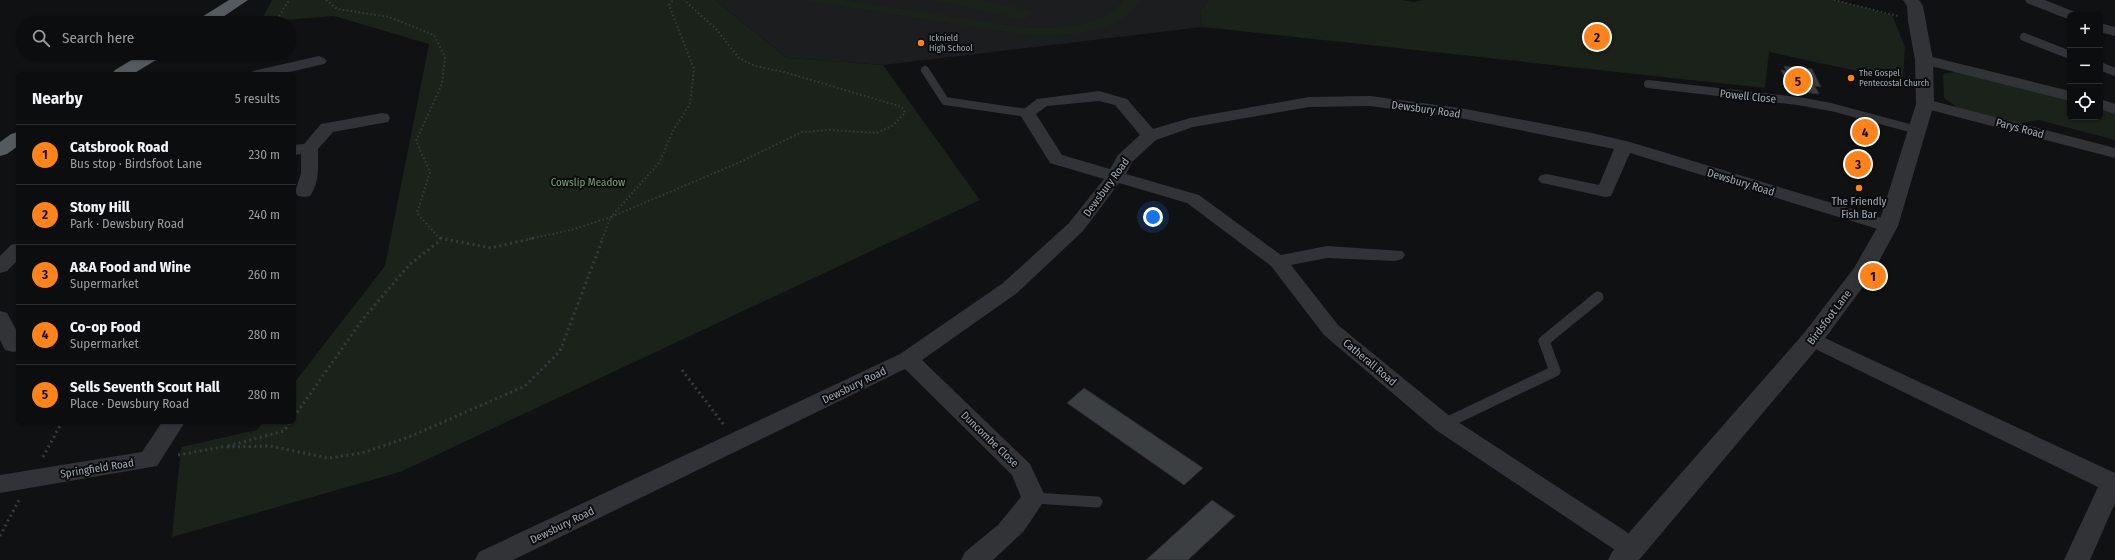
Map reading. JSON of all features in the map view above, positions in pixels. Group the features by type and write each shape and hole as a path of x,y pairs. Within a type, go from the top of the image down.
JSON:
{"highway":[{"path":"214,16 238,1"},
{"path":"124,72 144,60"},
{"path":"0,150 16,139"}],"street":[{"name":"Birdsfoot Lane","path":"1628,555 1812,339 1863,271 1888,226 1925,104 1924,60 1916,21 1915,6 1910,0"},
{"path":"2032,0 2067,14"},
{"path":"2103,28 2115,32"},
{"path":"1924,60 2067,95"},
{"path":"268,72 320,61"},
{"path":"1027,113 1042,102 1099,96 1121,102 1150,136"},
{"name":"Dewsbury Road","path":"488,560 908,359 1010,288 1076,226 1115,176 1124,160 1150,136 1190,123 1309,102 1370,101 1460,113 1592,138 1624,146 1888,226"},
{"name":"Parys Road","path":"1925,104 2115,153"},
{"path":"2103,105 2115,110"},
{"name":"Catherall Road","path":"1027,113 1056,159 1192,199 1278,262 1332,330 1444,424 1628,555"},
{"path":"304,192 310,173 302,149 327,128 382,118"},
{"path":"1547,179 1605,192 1624,146"},
{"path":"0,267 16,251"},
{"path":"1278,262 1327,252 1395,255"},
{"path":"0,318 13,345"},
{"path":"1812,339 2114,484 2077,560"},
{"name":"Duncombe Close","path":"908,359 1022,470 1034,498"},
{"name":"Springfield Road","path":"0,484 150,460 173,424"},
{"path":"974,560 985,553 1022,518 1034,498"}],"lane":[{"path":"2024,37 2067,54"},
{"path":"2103,67 2115,72"},
{"path":"925,70 945,101 1027,113"},
{"name":"Powell Close","path":"1648,84 1798,101 1831,107 1917,130"},
{"path":"1444,424 1555,371 1544,341 1598,297"},
{"path":"1034,498 1097,502"}],"path":[{"path":"279,16 289,0"},
{"path":"326,0 337,9 389,16 434,35 445,57 442,84 416,141 430,172 417,213 441,240 491,248 571,230 611,217 730,166 802,132 830,130 877,133 892,126 906,113 902,107 784,72 755,66 739,58 716,29 684,0"},
{"path":"222,447 270,446 328,458 362,453 409,437 526,386 560,351 611,217 659,162 674,128 690,104 694,68 669,5 673,0"},
{"path":"1834,0 1916,21"},
{"path":"296,414 362,320 410,264 441,240"},
{"path":"682,370 737,441"},
{"path":"150,460 222,447 284,431 289,424"}],"shaded area":[{"name":"Icknield High School","path":"715,0 1209,0 1200,11 1202,27 883,65 787,58"}],"green space":[{"name":"Cowslip Meadow","path":"272,0 715,0 787,58 883,65 980,200 400,472 172,537 181,447 257,430 262,424 296,424 296,380 385,266 429,44 334,16 296,19 296,16 263,16"},
{"path":"803,0 841,0 1022,27 1047,28 1091,22 1115,9 1123,0 1139,0 1131,12 1118,21 1103,27 1086,32 1034,35"},
{"path":"933,0 980,0 1033,11 1024,20"},
{"path":"1209,0 1403,0 1414,2 1423,0 1835,0 1892,15 1905,47 1903,78 1862,72 1769,52 1765,88 1202,27 1200,11"},
{"path":"1960,71 2067,98 2067,120 2103,120 2103,108 2115,114 2115,140 2039,120 2016,124 1959,109 1944,98 1943,74"}],"building":[{"path":"1784,66 1812,69 1821,87 1815,86 1819,94 1791,91 1781,70 1786,71"},
{"path":"1084,388 1203,468 1184,485 1067,403"},
{"path":"1212,500 1235,516 1188,560 1146,560"}],"place":[{"name":"Stony Hill","path":"1597,37"},
{"name":"Icknield High School","path":"921,43"},
{"name":"The Gospel Pentecostal Church","path":"1851,78"},
{"name":"Sells Seventh Scout Hall","path":"1798,81"},
{"name":"Co-op Food","path":"1865,132"},
{"name":"A&A Food and Wine","path":"1858,164"},
{"name":"The Friendly Fish Bar","path":"1859,188"},
{"name":"Catsbrook Road","path":"1873,276"}]}
